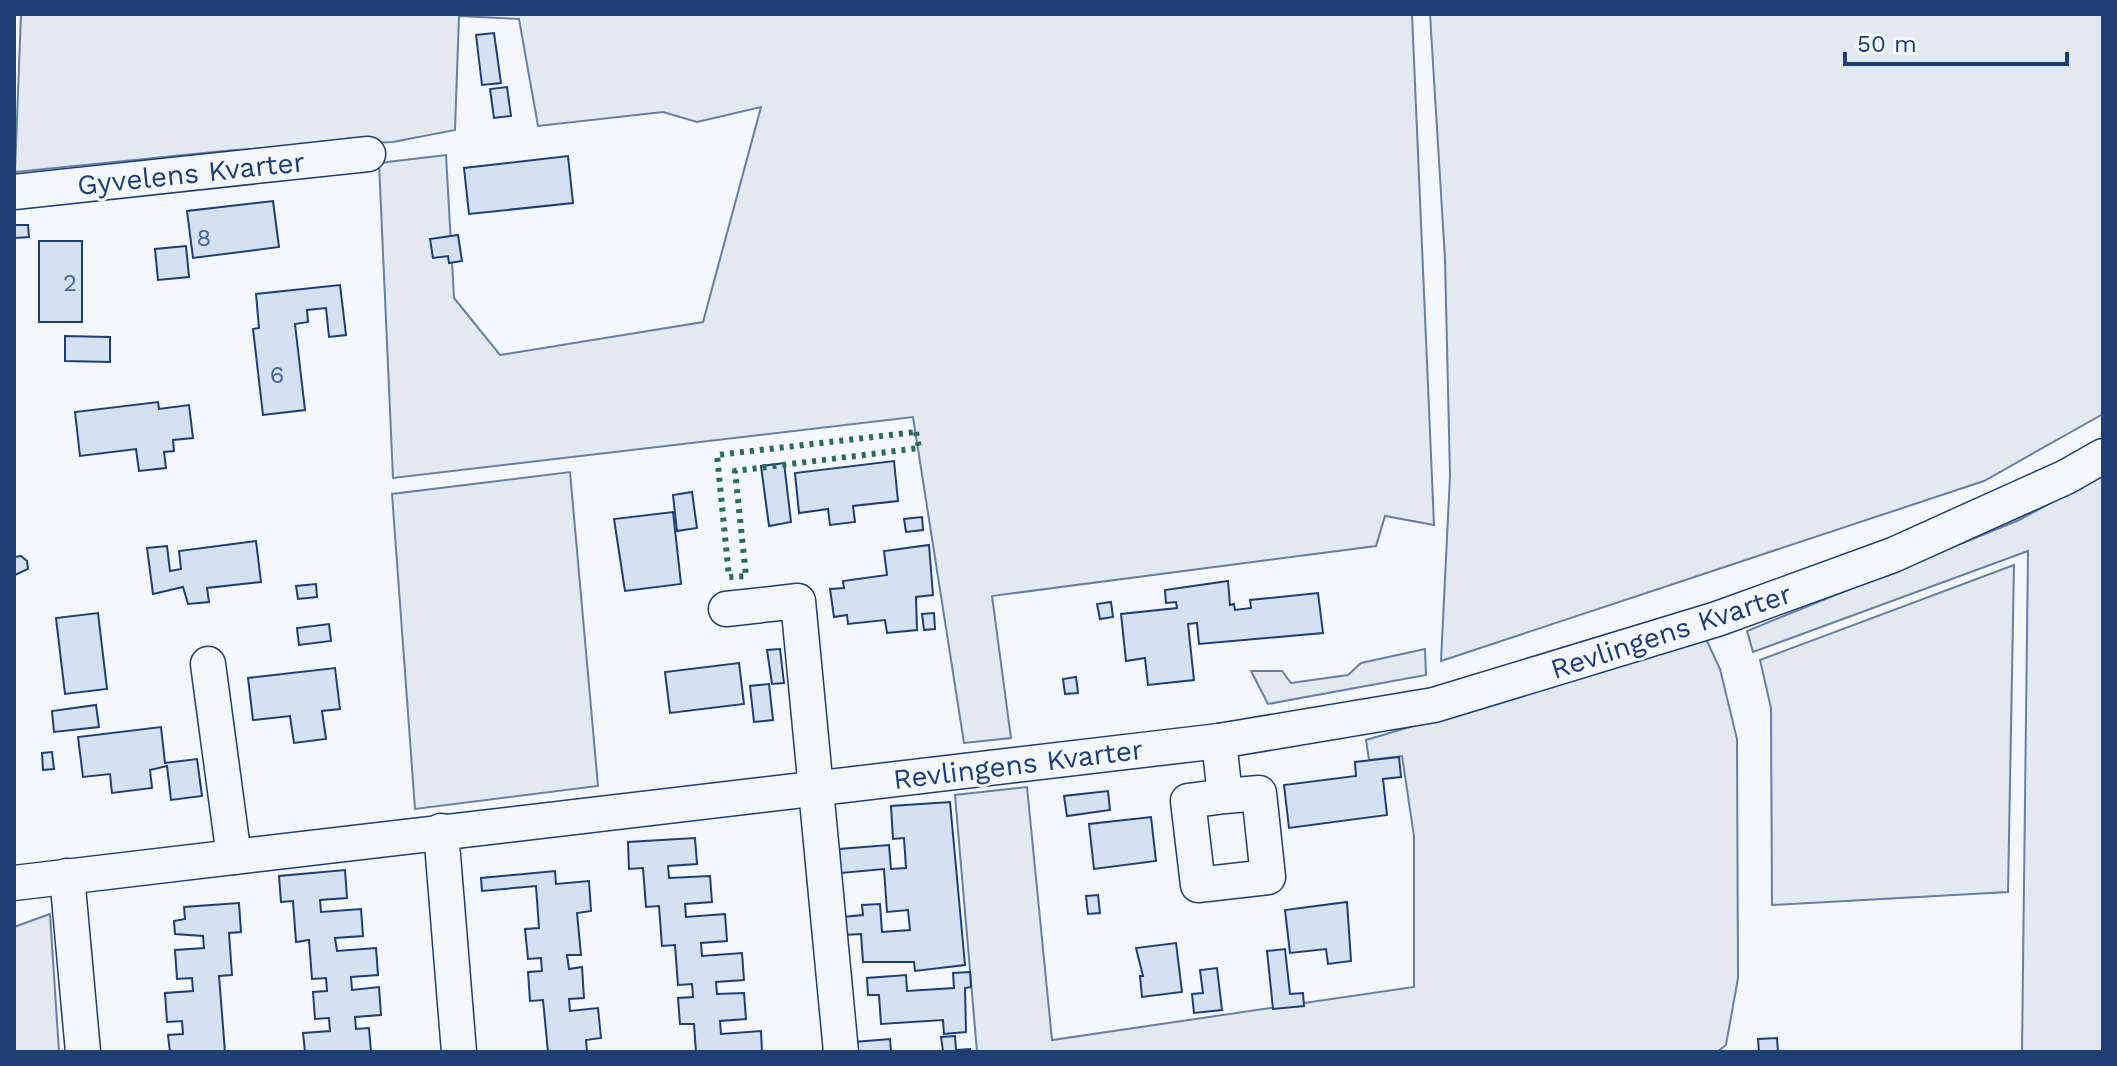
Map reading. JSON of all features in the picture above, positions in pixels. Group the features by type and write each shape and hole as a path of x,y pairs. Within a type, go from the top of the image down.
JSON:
{"street":[{"name":"Gyvelens Kvarter","path":"14,192 368,154"},
{"name":"Revlingens Kvarter","path":"14,883 1219,741 1434,705 1717,619 1893,555 2066,477 2103,456"},
{"path":"726,609 798,601 841,1052"},
{"path":"208,664 234,857"},
{"path":"1219,741 1225,796"},
{"path":"441,831 459,1052"},
{"path":"67,876 83,1052"}],"shaded area":[{"path":"21,14 1412,14 1434,525 1385,516 1376,546 992,596 1011,738 964,743 913,417 393,478 379,163 446,155 454,298 500,355 703,322 761,107 697,122 663,112 538,126 519,19 459,16 455,130 393,142 234,150 15,172"},
{"path":"1430,14 2103,14 2103,414 1984,481 1441,661 1450,476 1445,259"},
{"path":"570,472 598,786 415,809 392,494"},
{"path":"2103,475 2103,1052 2022,1052 2028,551 1753,652 1747,631 2019,520"},
{"path":"2014,565 2008,892 1772,905 1771,708 1760,660"},
{"path":"1706,639 1720,669 1737,739 1738,978 1726,1045 1717,1052 977,1052 955,795 1027,787 1052,1040 1414,987 1414,836 1402,756 1369,760 1366,740"},
{"path":"1425,649 1426,675 1268,704 1251,671 1282,671 1291,683 1348,675 1361,663"},
{"path":"50,914 59,1052 14,1052 14,927"}],"building":[{"path":"494,33 501,83 482,85 476,35"},
{"path":"507,87 511,116 494,118 490,89"},
{"path":"568,156 573,203 469,214 464,168"},
{"path":"273,201 279,247 193,258 187,211"},
{"path":"15,225 28,225 29,237 15,238"},
{"path":"458,235 462,261 449,263 448,256 433,258 430,239"},
{"path":"39,241 82,241 82,322 39,322"},
{"path":"186,246 189,277 158,280 155,249"},
{"path":"340,285 346,335 329,337 326,308 307,310 308,322 295,324 305,410 263,415 253,329 259,328 256,294"},
{"path":"65,336 110,337 110,362 65,361"},
{"path":"158,402 159,409 189,405 193,438 173,440 174,451 164,452 166,468 139,471 136,449 80,456 75,412"},
{"path":"894,461 898,501 853,506 855,522 830,525 828,509 799,513 795,473"},
{"path":"784,463 791,522 769,526 761,466"},
{"path":"692,492 697,528 677,531 673,495"},
{"path":"673,512 681,584 625,591 614,519"},
{"path":"922,517 923,530 906,532 904,519"},
{"path":"256,541 261,582 207,588 209,602 188,604 183,587 153,594 147,548 167,546 170,571 181,569 179,551"},
{"path":"929,545 933,595 916,597 917,630 887,633 885,620 848,624 847,615 834,617 830,589 844,588 843,581 887,575 884,551"},
{"path":"21,556 27,561 28,569 15,575 14,557"},
{"path":"1228,581 1230,605 1234,604 1235,610 1251,608 1250,600 1318,593 1323,633 1199,644 1197,623 1188,624 1194,680 1148,685 1145,658 1126,661 1121,614 1177,608 1176,602 1166,603 1165,590"},
{"path":"316,584 317,597 298,599 296,586"},
{"path":"1111,602 1113,617 1100,619 1097,604"},
{"path":"98,613 107,689 65,694 56,618"},
{"path":"934,613 935,629 924,630 922,614"},
{"path":"329,624 331,641 299,645 297,628"},
{"path":"780,649 784,683 772,684 767,650"},
{"path":"739,663 744,704 670,713 665,672"},
{"path":"335,668 340,709 322,711 326,739 294,743 290,716 253,720 248,678"},
{"path":"1076,677 1078,693 1065,694 1063,679"},
{"path":"769,684 773,720 754,722 750,686"},
{"path":"96,705 99,727 54,732 52,711"},
{"path":"161,727 165,763 197,759 202,796 171,800 167,766 150,770 152,788 112,793 110,774 83,777 78,737"},
{"path":"52,752 54,769 43,770 42,753"},
{"path":"1399,757 1401,777 1383,779 1387,815 1289,828 1284,785 1356,776 1355,762"},
{"path":"1108,791 1110,810 1067,816 1064,796"},
{"path":"950,802 965,965 915,971 914,962 863,962 861,934 843,935 842,917 863,915 862,905 880,904 882,932 910,930 908,910 887,912 884,869 841,873 839,849 889,845 891,869 906,868 904,838 893,839 891,806"},
{"path":"1151,817 1156,861 1094,869 1089,824"},
{"path":"695,838 697,864 668,866 669,878 710,876 712,902 685,904 686,917 725,914 727,941 701,943 702,956 742,953 744,980 716,982 717,994 744,993 746,1019 720,1021 721,1034 761,1031 762,1052 696,1052 694,1024 680,1024 678,998 693,997 692,984 678,985 675,945 662,946 659,906 646,907 643,868 629,869 628,842"},
{"path":"345,870 347,898 320,900 321,912 361,909 363,936 335,938 337,951 376,948 378,975 351,977 352,990 379,987 381,1015 355,1017 356,1029 369,1028 371,1052 305,1052 303,1033 330,1031 329,1018 315,1019 313,992 327,991 326,978 312,979 309,940 296,942 293,901 281,902 279,876"},
{"path":"555,871 556,884 589,881 591,911 577,913 581,955 567,955 569,969 582,967 584,998 569,999 570,1011 598,1008 601,1038 586,1040 587,1052 548,1052 543,1000 530,1001 528,972 542,971 541,958 528,959 525,929 539,928 536,886 482,891 481,878"},
{"path":"1098,895 1100,913 1088,914 1086,896"},
{"path":"1347,902 1351,961 1328,964 1326,949 1290,953 1285,910"},
{"path":"239,903 241,932 229,933 232,975 219,976 225,1052 170,1052 168,1035 183,1034 182,1021 167,1022 165,993 193,991 192,978 177,979 175,950 204,948 203,936 175,934 174,921 185,919 184,907"},
{"path":"1176,943 1182,992 1142,997 1140,976 1143,976 1136,948"},
{"path":"1285,949 1290,994 1303,993 1304,1006 1273,1009 1267,951"},
{"path":"1217,968 1222,1010 1194,1013 1192,994 1203,993 1200,970"},
{"path":"970,972 971,987 965,988 966,1032 944,1034 943,1020 881,1024 879,995 868,995 867,978 906,975 907,991 954,988 953,973"},
{"path":"955,1036 956,1050 970,1049 970,1052 924,1052 943,1051 941,1037"},
{"path":"1777,1038 1778,1052 1759,1052 1758,1039"},
{"path":"890,1039 891,1052 855,1052 854,1042"}],"hedge":[{"path":"916,432 919,448 735,471 746,576 729,577 717,455 916,432"}]}
